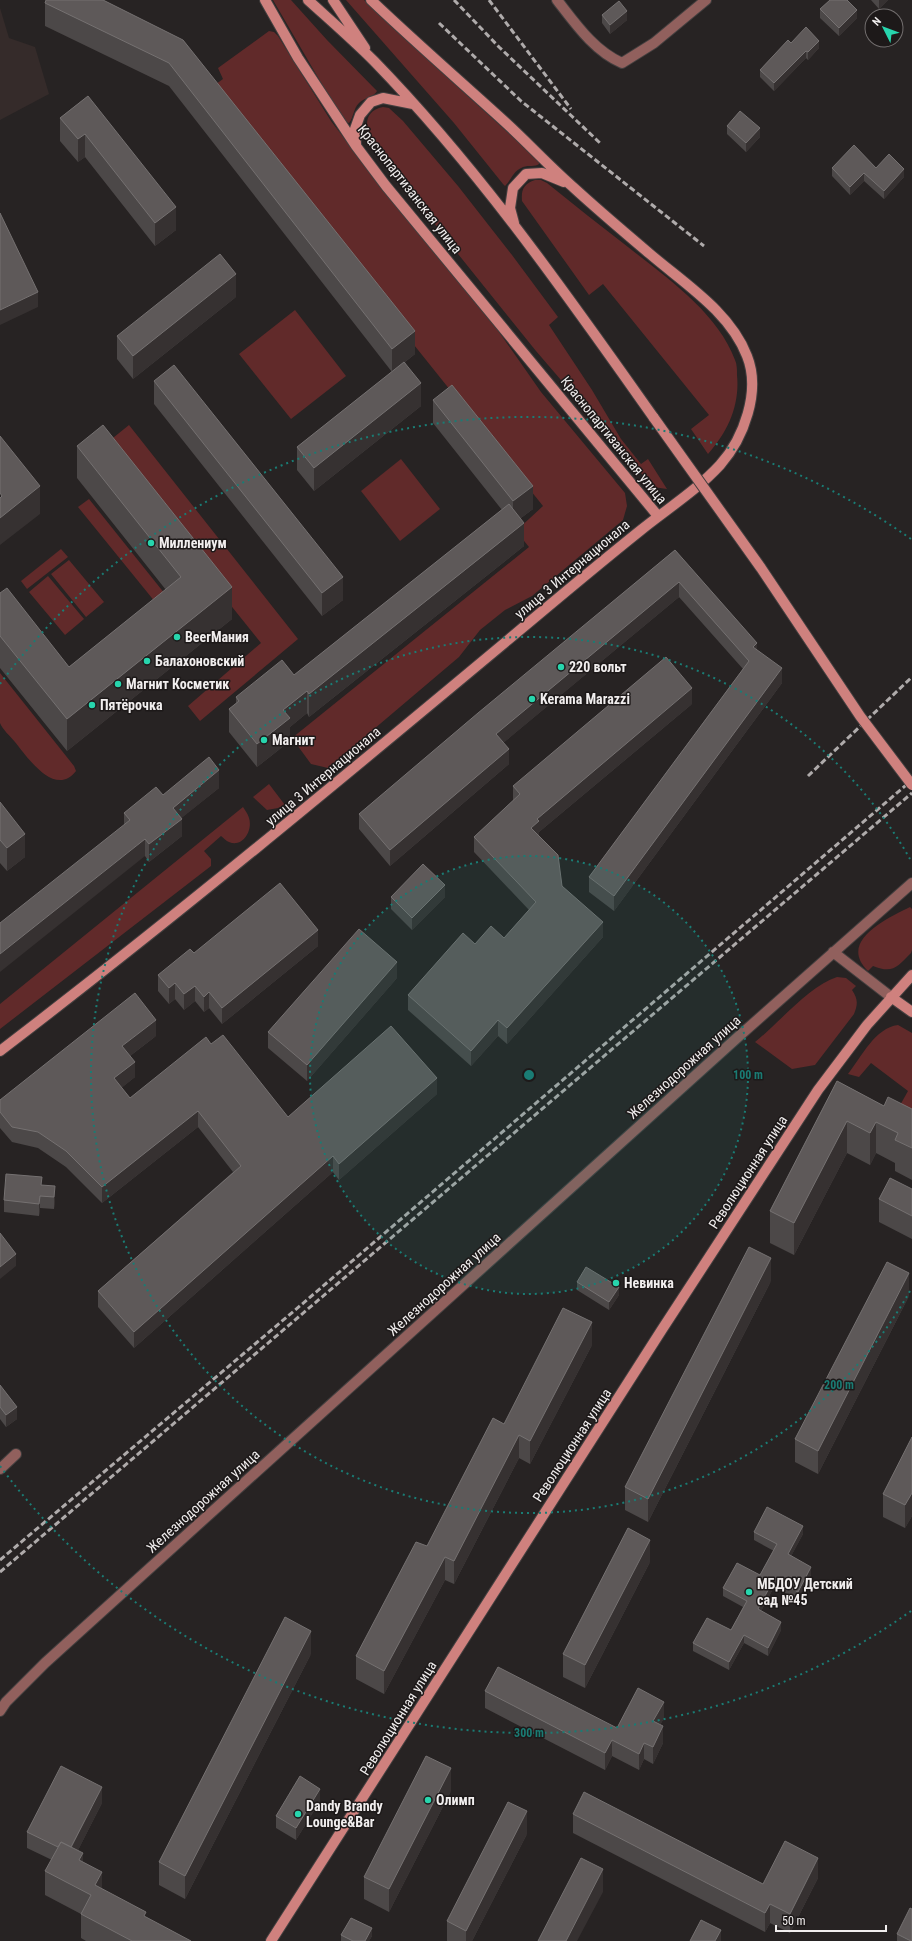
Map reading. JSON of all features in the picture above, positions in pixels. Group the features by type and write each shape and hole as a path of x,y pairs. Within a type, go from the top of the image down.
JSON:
{"main road":[{"name":"Краснопартизанская улица","path":"265,0 298,58 356,146 386,186 658,516 720,465 735,444 745,424 750,401 752,378 749,359 738,337 711,305 571,186 506,123 420,47 371,0"},
{"path":"308,0 374,61 460,158 516,229 581,314 761,568 860,716 912,785"},
{"path":"333,0 374,61"},
{"path":"356,146 355,130 360,115 371,102 383,98 413,104"},
{"path":"516,229 510,208 513,188 526,174 542,173 571,186"},
{"name":"улица 3 Интернационала","path":"0,1051 97,976 278,831 658,516"},
{"name":"Революционная улица","path":"271,1941 661,1331 818,1090 866,1025 891,996 912,975"},
{"path":"891,996 912,1012"}],"street":[{"path":"557,0 580,29 608,57 622,63 654,43 706,0"},
{"name":"Железнодорожная улица","path":"0,1711 6,1702 57,1653 833,952 912,883"},
{"path":"833,952 891,996"},
{"path":"0,1469 16,1454"}],"shaded area":[{"path":"273,0 291,0 327,40 377,91 374,95 359,103 349,123 346,122 327,93"},
{"path":"346,0 364,0 539,161 539,164 523,167 515,173 505,186 454,123"},
{"path":"0,8 9,38 35,47 49,94 0,120"},
{"path":"269,31 274,32 278,36 331,121 383,189 490,319 541,392 625,493 627,506 623,520 532,596 505,610 480,630 459,657 328,768 311,764 292,738 529,547 516,531 543,506 209,89 223,79 218,68"},
{"path":"383,107 389,108 403,121 458,186 512,255 558,317 549,325 592,390 621,439 641,464 648,459 667,489 653,487 536,351 446,239 368,133 367,120 369,116 374,110"},
{"path":"535,180 541,180 547,183 674,284 704,312 727,343 737,365 737,397 727,427 708,454 691,429 709,415 603,284 589,295 522,201 522,193 524,188 528,183"},
{"path":"295,310 346,376 291,419 239,354"},
{"path":"129,425 298,639 200,721 188,706 261,643 103,446"},
{"path":"401,459 440,509 400,541 361,491"},
{"path":"89,499 177,609 160,608 78,507"},
{"path":"61,549 68,557 27,589 21,581"},
{"path":"69,560 104,602 86,617 51,574"},
{"path":"48,576 84,619 65,635 29,592"},
{"path":"0,673 74,766 76,771 68,778 59,780 42,773 3,728 0,723"},
{"path":"269,784 285,805 267,810 253,797"},
{"path":"243,807 249,818 250,828 243,840 234,843 228,842 221,836 204,851 211,859 211,866 0,1029 0,1004"},
{"path":"910,907 912,909 911,953 894,968 885,969 873,966 868,971 860,960 858,950 862,940 879,924"},
{"path":"837,977 846,978 856,986 852,990 857,1002 856,1007 854,1014 815,1065 792,1069 755,1042 816,988"},
{"path":"898,1025 912,1033 912,1136 894,1116 908,1091 871,1063 859,1077 848,1074 864,1051 882,1031"}],"building":[{"path":"46,0 103,0 183,40 415,331 392,349 169,63 45,3"},
{"path":"830,0 847,0 857,10 839,28 820,9"},
{"path":"619,1 627,11 610,25 602,15"},
{"path":"806,27 819,41 808,52 806,51 774,83 760,70 788,40 791,43"},
{"path":"88,96 176,207 155,223 85,134 78,139 60,118"},
{"path":"740,111 760,128 746,143 727,126"},
{"path":"854,145 876,168 889,154 904,169 884,191 864,173 850,187 832,168"},
{"path":"0,213 38,292 0,310"},
{"path":"220,254 236,274 133,356 117,336"},
{"path":"404,362 421,383 314,468 297,447"},
{"path":"174,365 343,577 322,593 154,381"},
{"path":"452,385 533,486 513,501 433,400"},
{"path":"103,425 232,587 67,719 0,636 0,593 7,588 69,667 181,577 77,446"},
{"path":"0,436 40,486 0,518 0,498 2,496 0,493"},
{"path":"509,504 524,523 309,694 307,691 283,710 290,718 257,744 229,709 239,701 236,697 282,660 294,675"},
{"path":"675,550 757,643 753,647 782,668 614,896 589,877 749,661 679,582 496,734 509,749 390,850 359,814 478,713"},
{"path":"666,657 692,688 537,819 539,821 531,828 558,855 562,886 603,922 507,1028 498,1020 471,1051 408,995 463,933 475,944 491,926 504,938 536,902 474,837 520,794 513,786"},
{"path":"209,757 219,770 173,808 182,819 149,844 145,839 0,954 0,923 130,820 124,813 156,787 163,795"},
{"path":"0,802 25,834 7,848 0,840"},
{"path":"423,864 445,885 412,918 391,897"},
{"path":"280,883 318,930 222,1008 209,992 204,997 195,986 184,994 175,983 169,988 158,975 190,949 194,953"},
{"path":"359,929 397,962 307,1065 268,1032"},
{"path":"135,993 156,1020 122,1046 135,1062 114,1078 130,1098 206,1037 211,1044 223,1035 288,1117 391,1026 437,1078 339,1164 333,1156 134,1332 98,1291 241,1166 198,1111 102,1187 66,1151 38,1132 12,1127 0,1112 0,1100"},
{"path":"837,1081 884,1106 888,1097 912,1109 912,1148 895,1140 898,1133 876,1122 870,1133 847,1121 794,1223 770,1211"},
{"path":"6,1174 42,1177 41,1185 55,1186 54,1197 40,1196 39,1204 4,1200"},
{"path":"890,1178 912,1189 912,1216 879,1199"},
{"path":"0,1233 16,1254 0,1267"},
{"path":"749,1247 771,1258 648,1499 625,1487"},
{"path":"887,1262 909,1273 818,1451 795,1439"},
{"path":"586,1267 619,1287 609,1302 577,1282"},
{"path":"563,1308 592,1322 530,1441 519,1435 454,1561 445,1557 384,1671 356,1656 416,1542 427,1546 493,1418 504,1424"},
{"path":"0,1385 17,1407 6,1415 0,1407"},
{"path":"912,1437 912,1493 905,1505 883,1494"},
{"name":"МБДОУ Детский сад №45","path":"767,1507 803,1526 788,1554 811,1567 798,1592 774,1579 758,1609 781,1622 768,1648 744,1635 729,1662 693,1643 707,1618 731,1630 747,1601 723,1588 737,1563 760,1575 777,1544 754,1532"},
{"path":"628,1528 650,1540 585,1665 563,1654"},
{"path":"285,1617 311,1631 185,1876 159,1862"},
{"path":"498,1667 617,1728 638,1688 664,1702 653,1721 663,1726 653,1747 644,1743 639,1754 612,1740 605,1753 485,1691"},
{"path":"426,1756 451,1768 389,1889 364,1877"},
{"path":"61,1766 102,1787 71,1847 61,1842 58,1847 27,1832"},
{"path":"300,1776 320,1789 296,1828 276,1816"},
{"path":"584,1792 763,1884 785,1841 818,1858 790,1914 770,1904 765,1913 573,1814"},
{"path":"508,1802 527,1811 466,1931 447,1921"},
{"path":"61,1842 83,1853 79,1860 102,1872 95,1885 146,1912 144,1916 191,1941 132,1941 81,1914 91,1895 45,1871"},
{"path":"581,1858 603,1869 566,1941 538,1941"},
{"path":"910,1908 912,1909 912,1941 897,1934"},
{"path":"351,1918 372,1928 365,1941 353,1941 341,1935"},
{"path":"701,1920 721,1930 715,1941 690,1941"}],"railway":[{"path":"454,0 499,47 600,143"},
{"path":"489,0 571,109"},
{"path":"439,23 521,101 704,246"},
{"path":"808,776 912,677"},
{"path":"0,1560 301,1305 912,780"},
{"path":"0,1572 912,793"}],"place":[{"name":"Миллениум","path":"151,543"},
{"name":"BeerМания","path":"177,637"},
{"name":"Балахоновский","path":"147,661"},
{"name":"220 вольт","path":"561,667"},
{"name":"Магнит Косметик","path":"118,684"},
{"name":"Kerama Marazzi","path":"532,699"},
{"name":"Пятёрочка","path":"92,705"},
{"name":"Магнит","path":"264,740"},
{"name":"Невинка","path":"616,1283"},
{"name":"МБДОУ Детский сад №45","path":"749,1592"},
{"name":"Олимп","path":"428,1800"},
{"name":"Dandy Brandy Lounge&Bar","path":"298,1814"}]}
